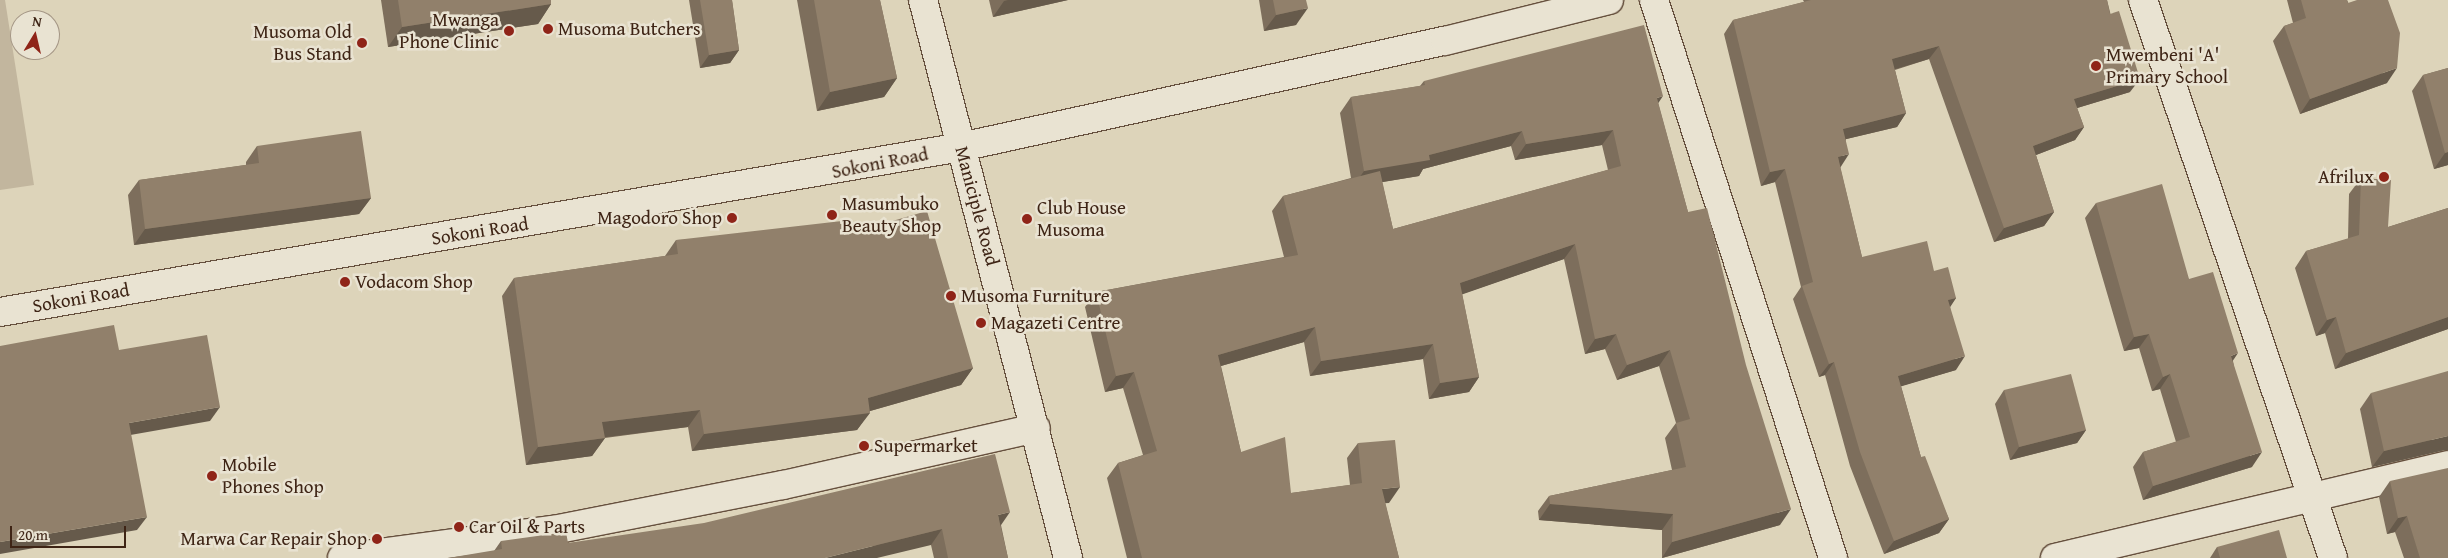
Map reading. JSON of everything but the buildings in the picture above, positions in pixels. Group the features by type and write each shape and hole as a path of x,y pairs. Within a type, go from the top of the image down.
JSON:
{"street":[{"name":"Maniciple Road","path":"923,0 960,148 1036,428 1068,558"},
{"name":"Sokoni Road","path":"0,312 960,148 1435,43 1609,0"},
{"path":"1654,0 1833,558"},
{"path":"2143,0 2334,558"},
{"path":"342,558 553,530 783,486 1036,428"},
{"path":"2055,558 2448,465"}],"shaded area":[{"path":"0,0 5,0 10,32 10,60 14,60 34,185 0,190"}],"place":[{"name":"Musoma Butchers","path":"548,29"},
{"name":"Mwanga Phone Clinic","path":"509,31"},
{"name":"Musoma Old Bus Stand","path":"362,43"},
{"name":"Mwembeni 'A' Primary School","path":"2096,66"},
{"name":"Afrilux","path":"2384,177"},
{"name":"Masumbuko Beauty Shop","path":"832,215"},
{"name":"Magodoro Shop","path":"732,218"},
{"name":"Club House Musoma","path":"1027,219"},
{"name":"Vodacom Shop","path":"345,282"},
{"name":"Musoma Furniture","path":"951,296"},
{"name":"Magazeti Centre","path":"981,323"},
{"name":"Supermarket","path":"864,446"},
{"name":"Mobile Phones Shop","path":"212,476"},
{"name":"Car Oil & Parts","path":"459,527"},
{"name":"Marwa Car Repair Shop","path":"377,539"}]}
